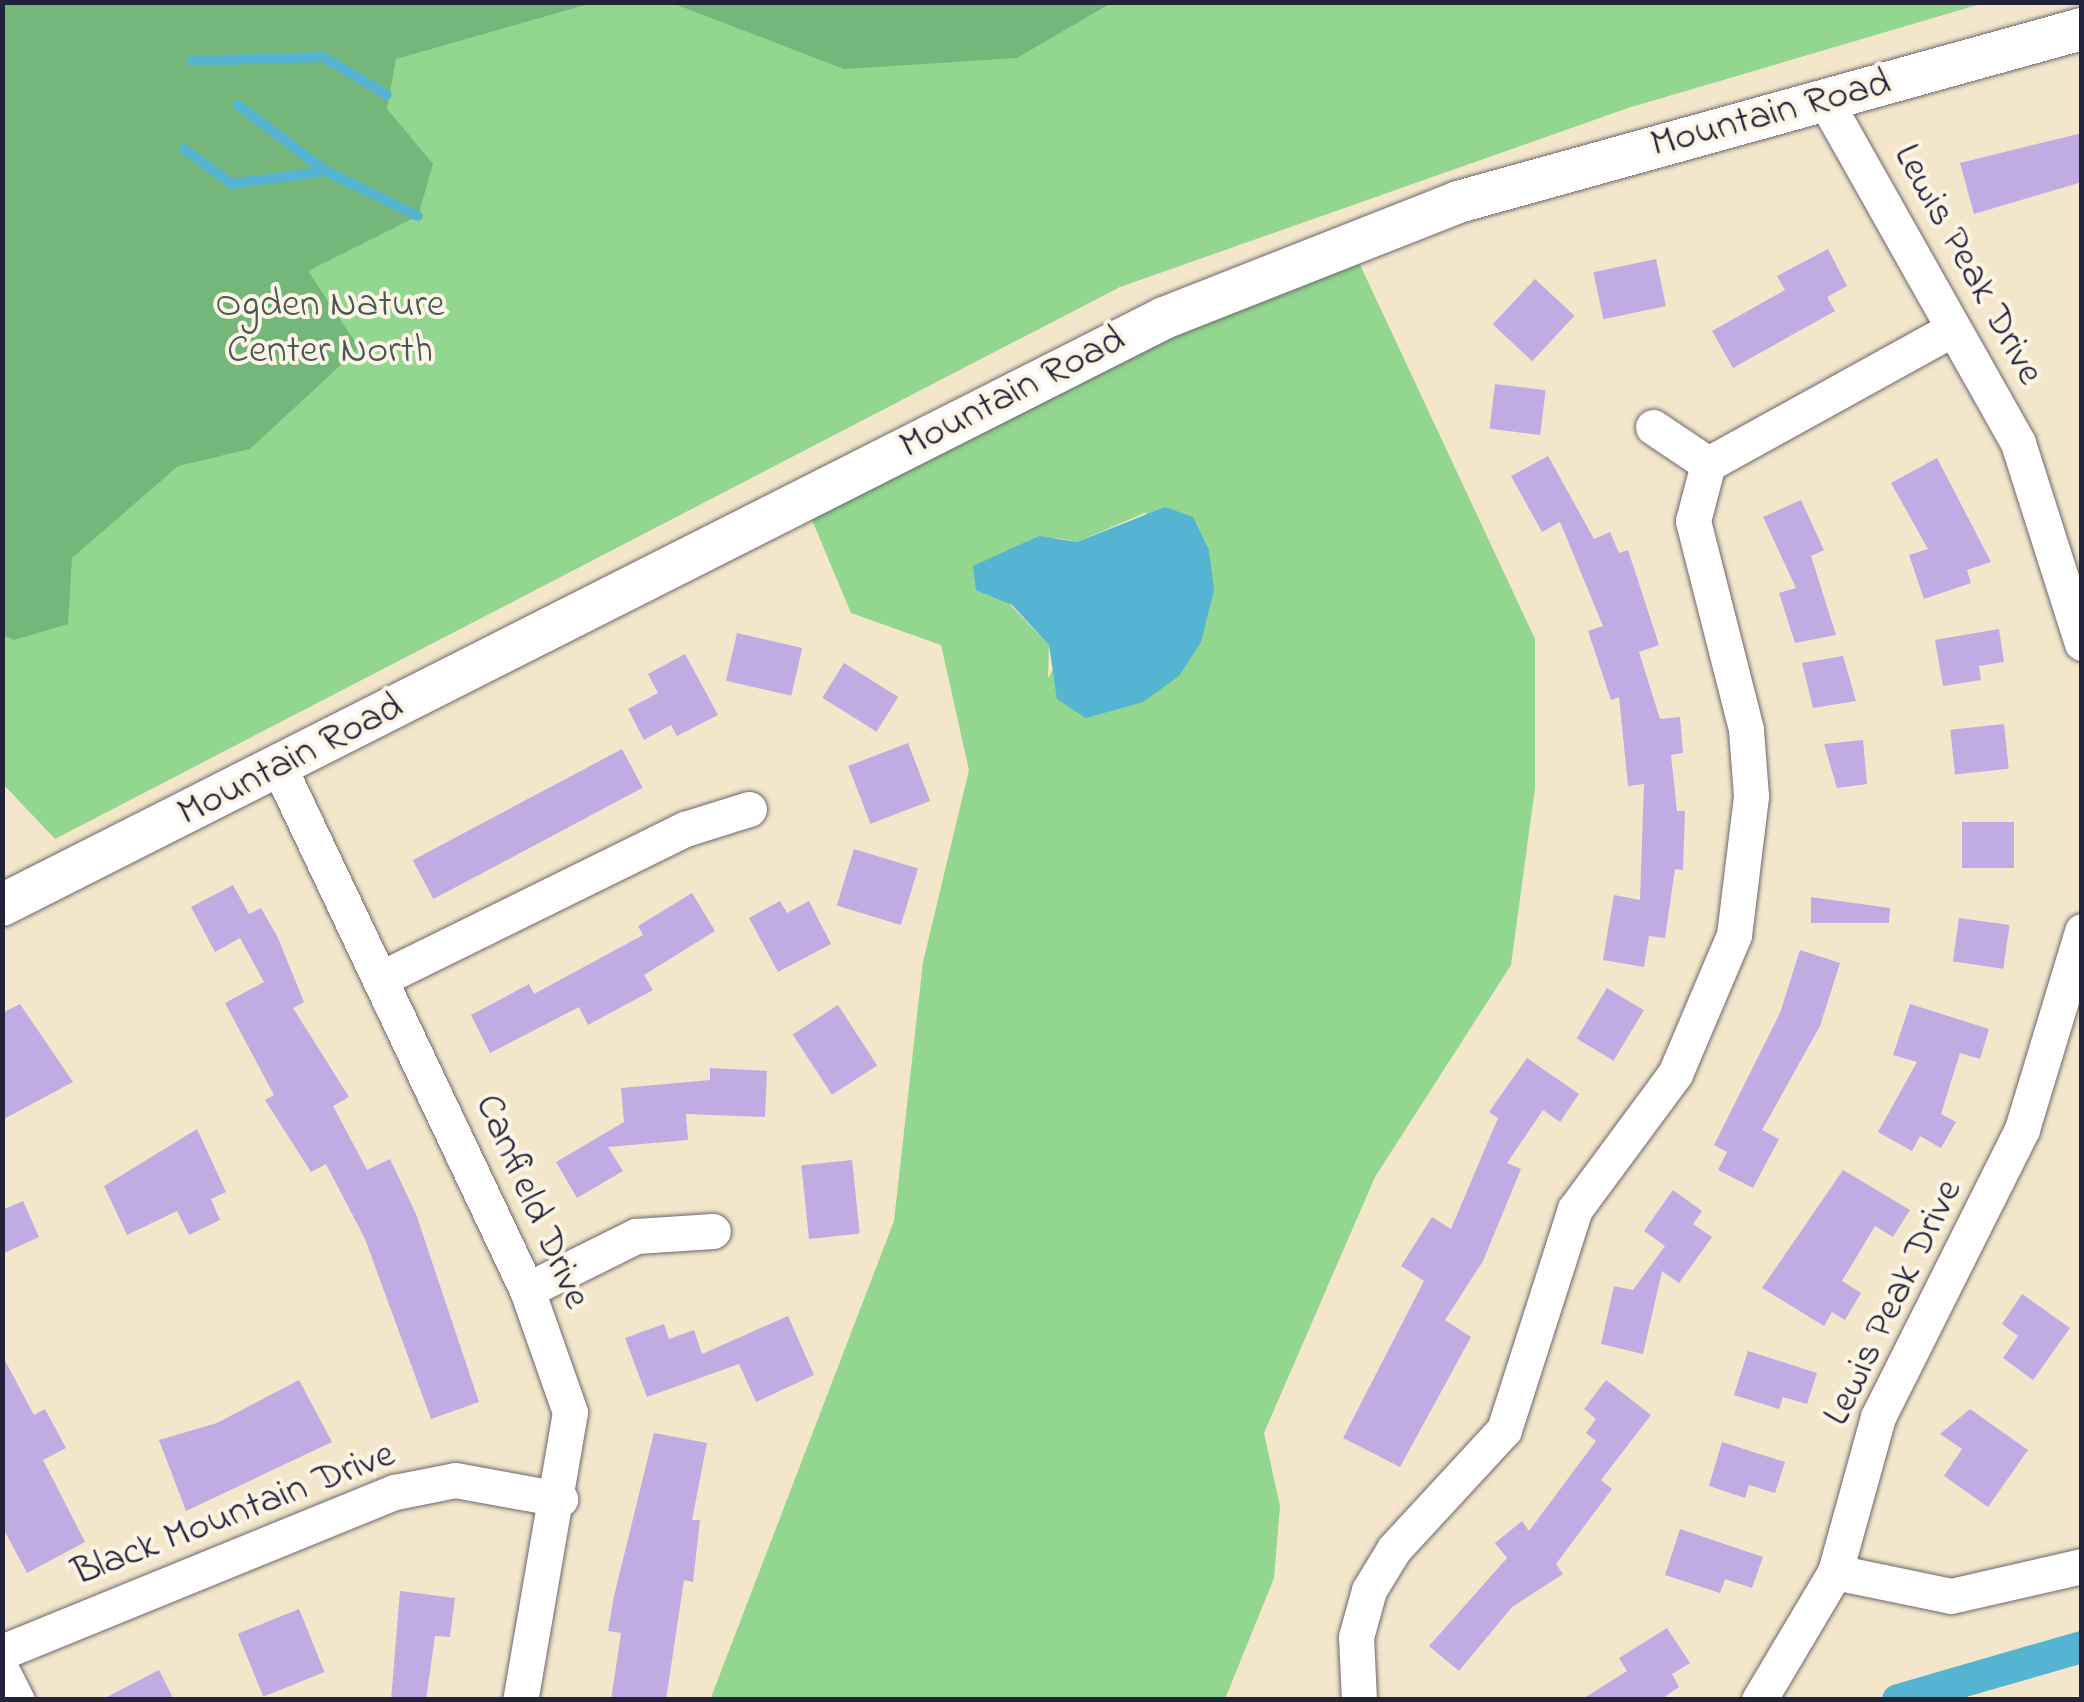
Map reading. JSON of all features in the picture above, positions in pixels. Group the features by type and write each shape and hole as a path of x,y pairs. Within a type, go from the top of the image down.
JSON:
{"street":[{"name":"Mountain Road","path":"2,905 1164,318 1458,202 2082,29"},
{"name":"Lewis Peak Drive","path":"1826,102 2018,444 2082,643"},
{"path":"1358,1700 1356,1637 1370,1590 1394,1549 1504,1430 1575,1209 1675,1074 1734,935 1752,796 1746,729 1693,521 1708,464 1953,329"},
{"path":"1652,426 1708,464"},
{"name":"Canfield Drive","path":"279,767 527,1290 570,1412 560,1500 520,1700"},
{"path":"382,978 685,829 749,809"},
{"name":"Lewis Peak Drive","path":"1760,1700 1835,1572 1878,1417 2022,1129 2082,931"},
{"path":"527,1290 636,1236 713,1232"},
{"name":"Black Mountain Drive","path":"2,1652 395,1492 455,1480 560,1500"},
{"path":"1835,1572 1951,1596 2082,1566"},
{"path":"2,1671 16,1700"}],"green space":[{"path":"3,2 592,3 396,59 387,109 433,164 418,216 308,271 359,348 250,449 178,466 72,558 68,624 14,640 2,635"},
{"name":"Ogden Nature Center North","path":"3,3 1984,3 1628,108 1120,287 55,839 3,784"},
{"path":"672,3 1111,3 1017,58 844,69"},
{"path":"1355,254 1535,639 1535,788 1511,965 1375,1177 1264,1433 1280,1506 1274,1578 1225,1699 710,1700 894,1221 923,962 969,770 941,645 851,613 809,513 1154,338","holes":["1147,512 1048,678 1049,645 973,566 1057,538 1077,542"]}],"water":[{"path":"1165,507 1193,517 1209,550 1214,590 1201,642 1179,676 1143,702 1086,718 1057,699 1049,645 1012,605 976,590 973,566 1039,536 1077,542"}],"building":[{"path":"2082,133 2082,182 1974,214 1960,163"},
{"path":"1828,249 1847,286 1827,297 1835,311 1733,368 1712,331 1785,290 1777,276"},
{"path":"1656,259 1666,306 1603,319 1593,272"},
{"path":"1535,279 1574,316 1532,361 1493,324"},
{"path":"1495,384 1546,390 1540,435 1490,429"},
{"path":"1548,456 1594,539 1610,532 1619,553 1628,550 1659,645 1639,652 1660,719 1680,717 1683,753 1671,755 1677,811 1685,811 1683,870 1675,869 1665,938 1649,936 1644,967 1603,960 1614,895 1640,900 1644,784 1628,786 1619,697 1611,700 1588,631 1603,626 1560,522 1542,532 1511,476"},
{"path":"1937,458 1991,562 1967,570 1971,583 1924,599 1909,555 1928,549 1891,483"},
{"path":"1801,500 1824,550 1811,556 1836,635 1795,643 1779,593 1796,588 1763,517"},
{"path":"1999,629 2004,662 1979,666 1981,680 1943,686 1935,640"},
{"path":"737,633 802,648 791,696 726,681"},
{"path":"685,654 718,715 677,736 671,725 644,740 628,709 658,693 648,674"},
{"path":"1843,656 1856,701 1813,708 1802,663"},
{"path":"844,663 898,697 877,732 822,698"},
{"path":"2004,724 2009,769 1955,774 1950,730"},
{"path":"1863,740 1867,784 1837,788 1824,744"},
{"path":"908,743 930,801 870,824 848,766"},
{"path":"622,749 643,788 433,899 413,860"},
{"path":"1962,822 2014,822 2014,868 1962,868"},
{"path":"854,849 918,869 901,925 837,905"},
{"path":"233,885 249,914 261,908 278,938 304,1002 293,1008 349,1097 333,1106 367,1170 390,1159 416,1214 479,1402 431,1419 365,1239 326,1164 311,1172 265,1100 274,1095 225,1003 264,982 240,938 215,952 191,907"},
{"path":"692,893 715,931 644,975 653,990 588,1025 579,1007 490,1053 471,1015 529,984 534,994 643,935 638,926"},
{"path":"1811,897 1890,908 1889,923 1811,923"},
{"path":"780,901 787,913 809,901 831,944 778,972 749,918"},
{"path":"1959,918 2010,925 2003,969 1953,962"},
{"path":"1800,950 1840,963 1820,1026 1762,1130 1779,1139 1753,1188 1718,1170 1727,1152 1714,1145 1780,1013"},
{"path":"1607,988 1644,1010 1613,1061 1577,1039"},
{"path":"20,1004 73,1082 2,1120 2,1013"},
{"path":"1910,1004 1989,1029 1980,1059 1960,1053 1941,1114 1956,1122 1941,1148 1920,1136 1912,1151 1878,1132 1917,1062 1893,1055"},
{"path":"838,1005 877,1065 832,1095 793,1034"},
{"path":"1527,1058 1579,1094 1560,1122 1543,1110 1507,1163 1521,1169 1483,1261 1445,1320 1471,1337 1400,1467 1343,1438 1424,1281 1401,1266 1432,1217 1451,1229 1498,1118 1489,1112"},
{"path":"710,1068 767,1071 765,1117 686,1114 688,1140 608,1147 623,1171 577,1198 556,1162 624,1122 621,1088 710,1080"},
{"path":"197,1129 226,1192 211,1199 220,1220 189,1235 177,1211 127,1235 104,1186"},
{"path":"852,1160 860,1234 809,1239 801,1165"},
{"path":"1843,1170 1910,1210 1893,1237 1875,1226 1842,1281 1861,1293 1845,1320 1832,1312 1824,1326 1762,1288"},
{"path":"1673,1190 1702,1211 1693,1224 1712,1237 1679,1283 1662,1271 1643,1354 1601,1344 1614,1286 1633,1290 1665,1246 1644,1231"},
{"path":"23,1201 39,1237 2,1254 2,1210"},
{"path":"2022,1294 2070,1328 2033,1380 2003,1358 2018,1336 2002,1324"},
{"path":"788,1316 814,1375 756,1402 739,1364 647,1397 625,1338 664,1324 669,1339 694,1330 702,1354"},
{"path":"1748,1351 1817,1373 1807,1404 1783,1397 1779,1409 1734,1395"},
{"path":"2,1355 34,1415 45,1409 66,1448 43,1460 85,1542 27,1573 2,1526"},
{"path":"299,1380 332,1442 186,1511 159,1440 217,1423"},
{"path":"1606,1380 1651,1415 1601,1480 1612,1489 1556,1564 1563,1574 1512,1607 1459,1671 1429,1646 1507,1558 1495,1543 1522,1521 1529,1531 1596,1441 1586,1433 1596,1419 1584,1409"},
{"path":"1970,1409 2028,1450 1988,1507 1944,1476 1962,1449 1940,1434"},
{"path":"654,1433 707,1443 692,1520 700,1520 693,1582 684,1580 666,1700 611,1700 621,1633 608,1631"},
{"path":"1722,1442 1785,1462 1775,1493 1749,1485 1745,1498 1709,1486"},
{"path":"1680,1529 1763,1557 1752,1588 1725,1579 1720,1593 1665,1575"},
{"path":"400,1591 455,1598 450,1637 435,1636 426,1700 391,1700"},
{"path":"299,1609 324,1672 263,1697 238,1634"},
{"path":"1667,1628 1690,1663 1672,1674 1679,1687 1660,1700 1581,1700 1627,1671 1619,1658"},
{"path":"159,1670 174,1700 101,1700"}],"waterway":[{"path":"192,61 323,57 387,95"},
{"path":"238,105 326,171"},
{"path":"184,149 232,184 326,171 418,216"},
{"path":"1898,1700 2082,1647"}]}
